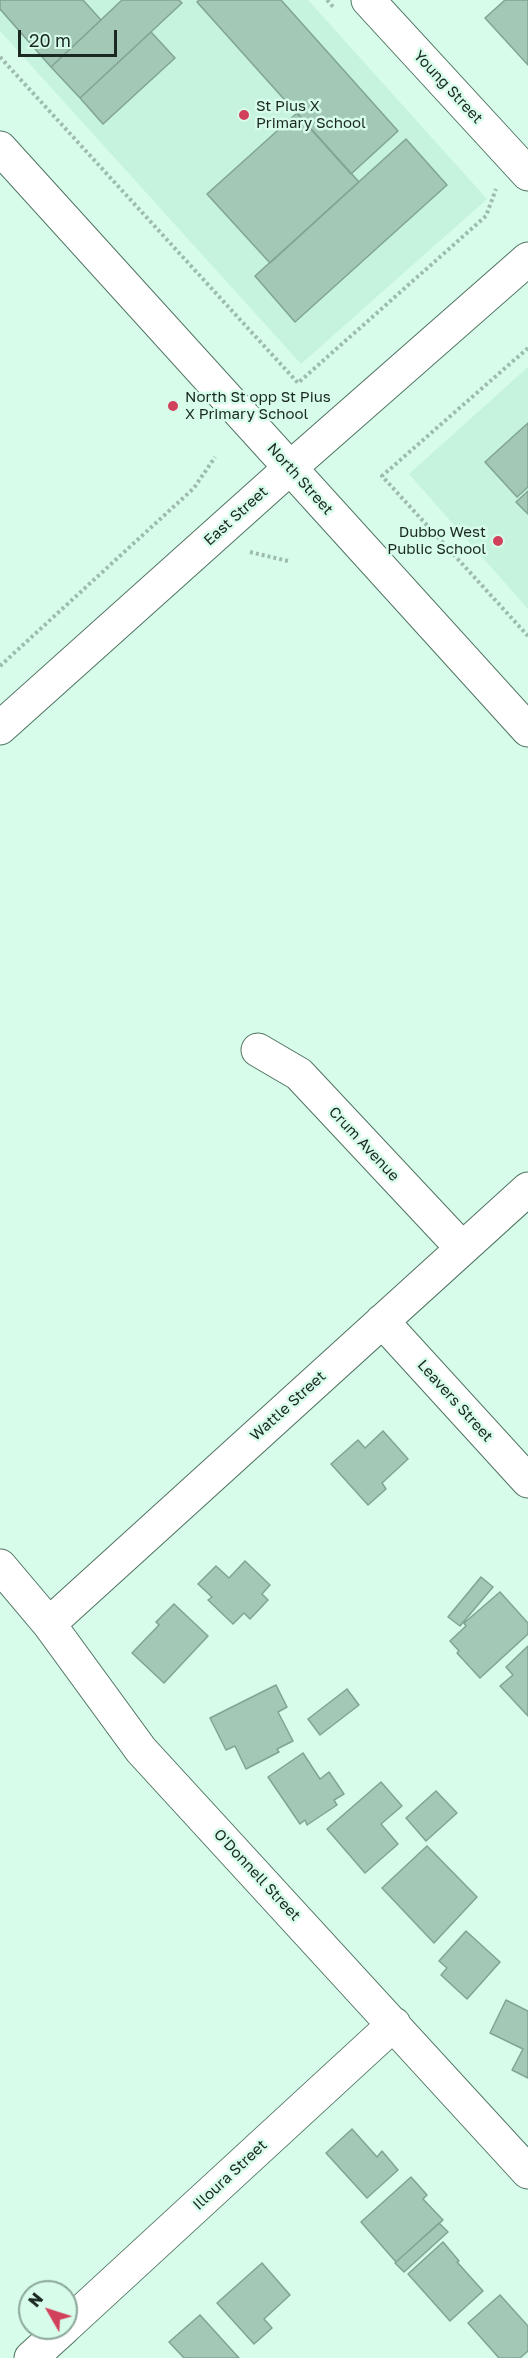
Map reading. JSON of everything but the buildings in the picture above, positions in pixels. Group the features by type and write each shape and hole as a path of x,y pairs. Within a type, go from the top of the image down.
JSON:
{"street":[{"name":"Young Street","path":"368,0 524,169"},
{"name":"North Street","path":"0,148 528,730"},
{"name":"East Street","path":"0,728 528,259"},
{"name":"Crum Avenue","path":"258,1050 298,1074 462,1248"},
{"name":"Wattle Street","path":"49,1624 528,1189"},
{"name":"Leavers Street","path":"382,1320 528,1481"},
{"name":"O'Donnell Street","path":"0,1566 49,1624 141,1750 528,2172"},
{"name":"Illoura Street","path":"78,2315 394,2024"},
{"name":"Illoura Street","path":"31,2358 51,2340"}],"path":[{"path":"0,57 298,383 486,216 496,187 524,169"},
{"path":"528,348 382,476 528,636"},
{"path":"0,666 194,488 215,457"},
{"path":"242,558 251,551 288,561"}],"shaded area":[{"name":"St Pius X Primary School","path":"0,0 308,0 487,199 301,364 0,31"},
{"name":"Dubbo West Public School","path":"528,367 528,609 409,474"}],"place":[{"name":"St Pius X Primary School","path":"244,115"},
{"name":"North St opp St Pius X Primary School","path":"173,406"},
{"name":"Dubbo West Public School","path":"498,541"}]}
